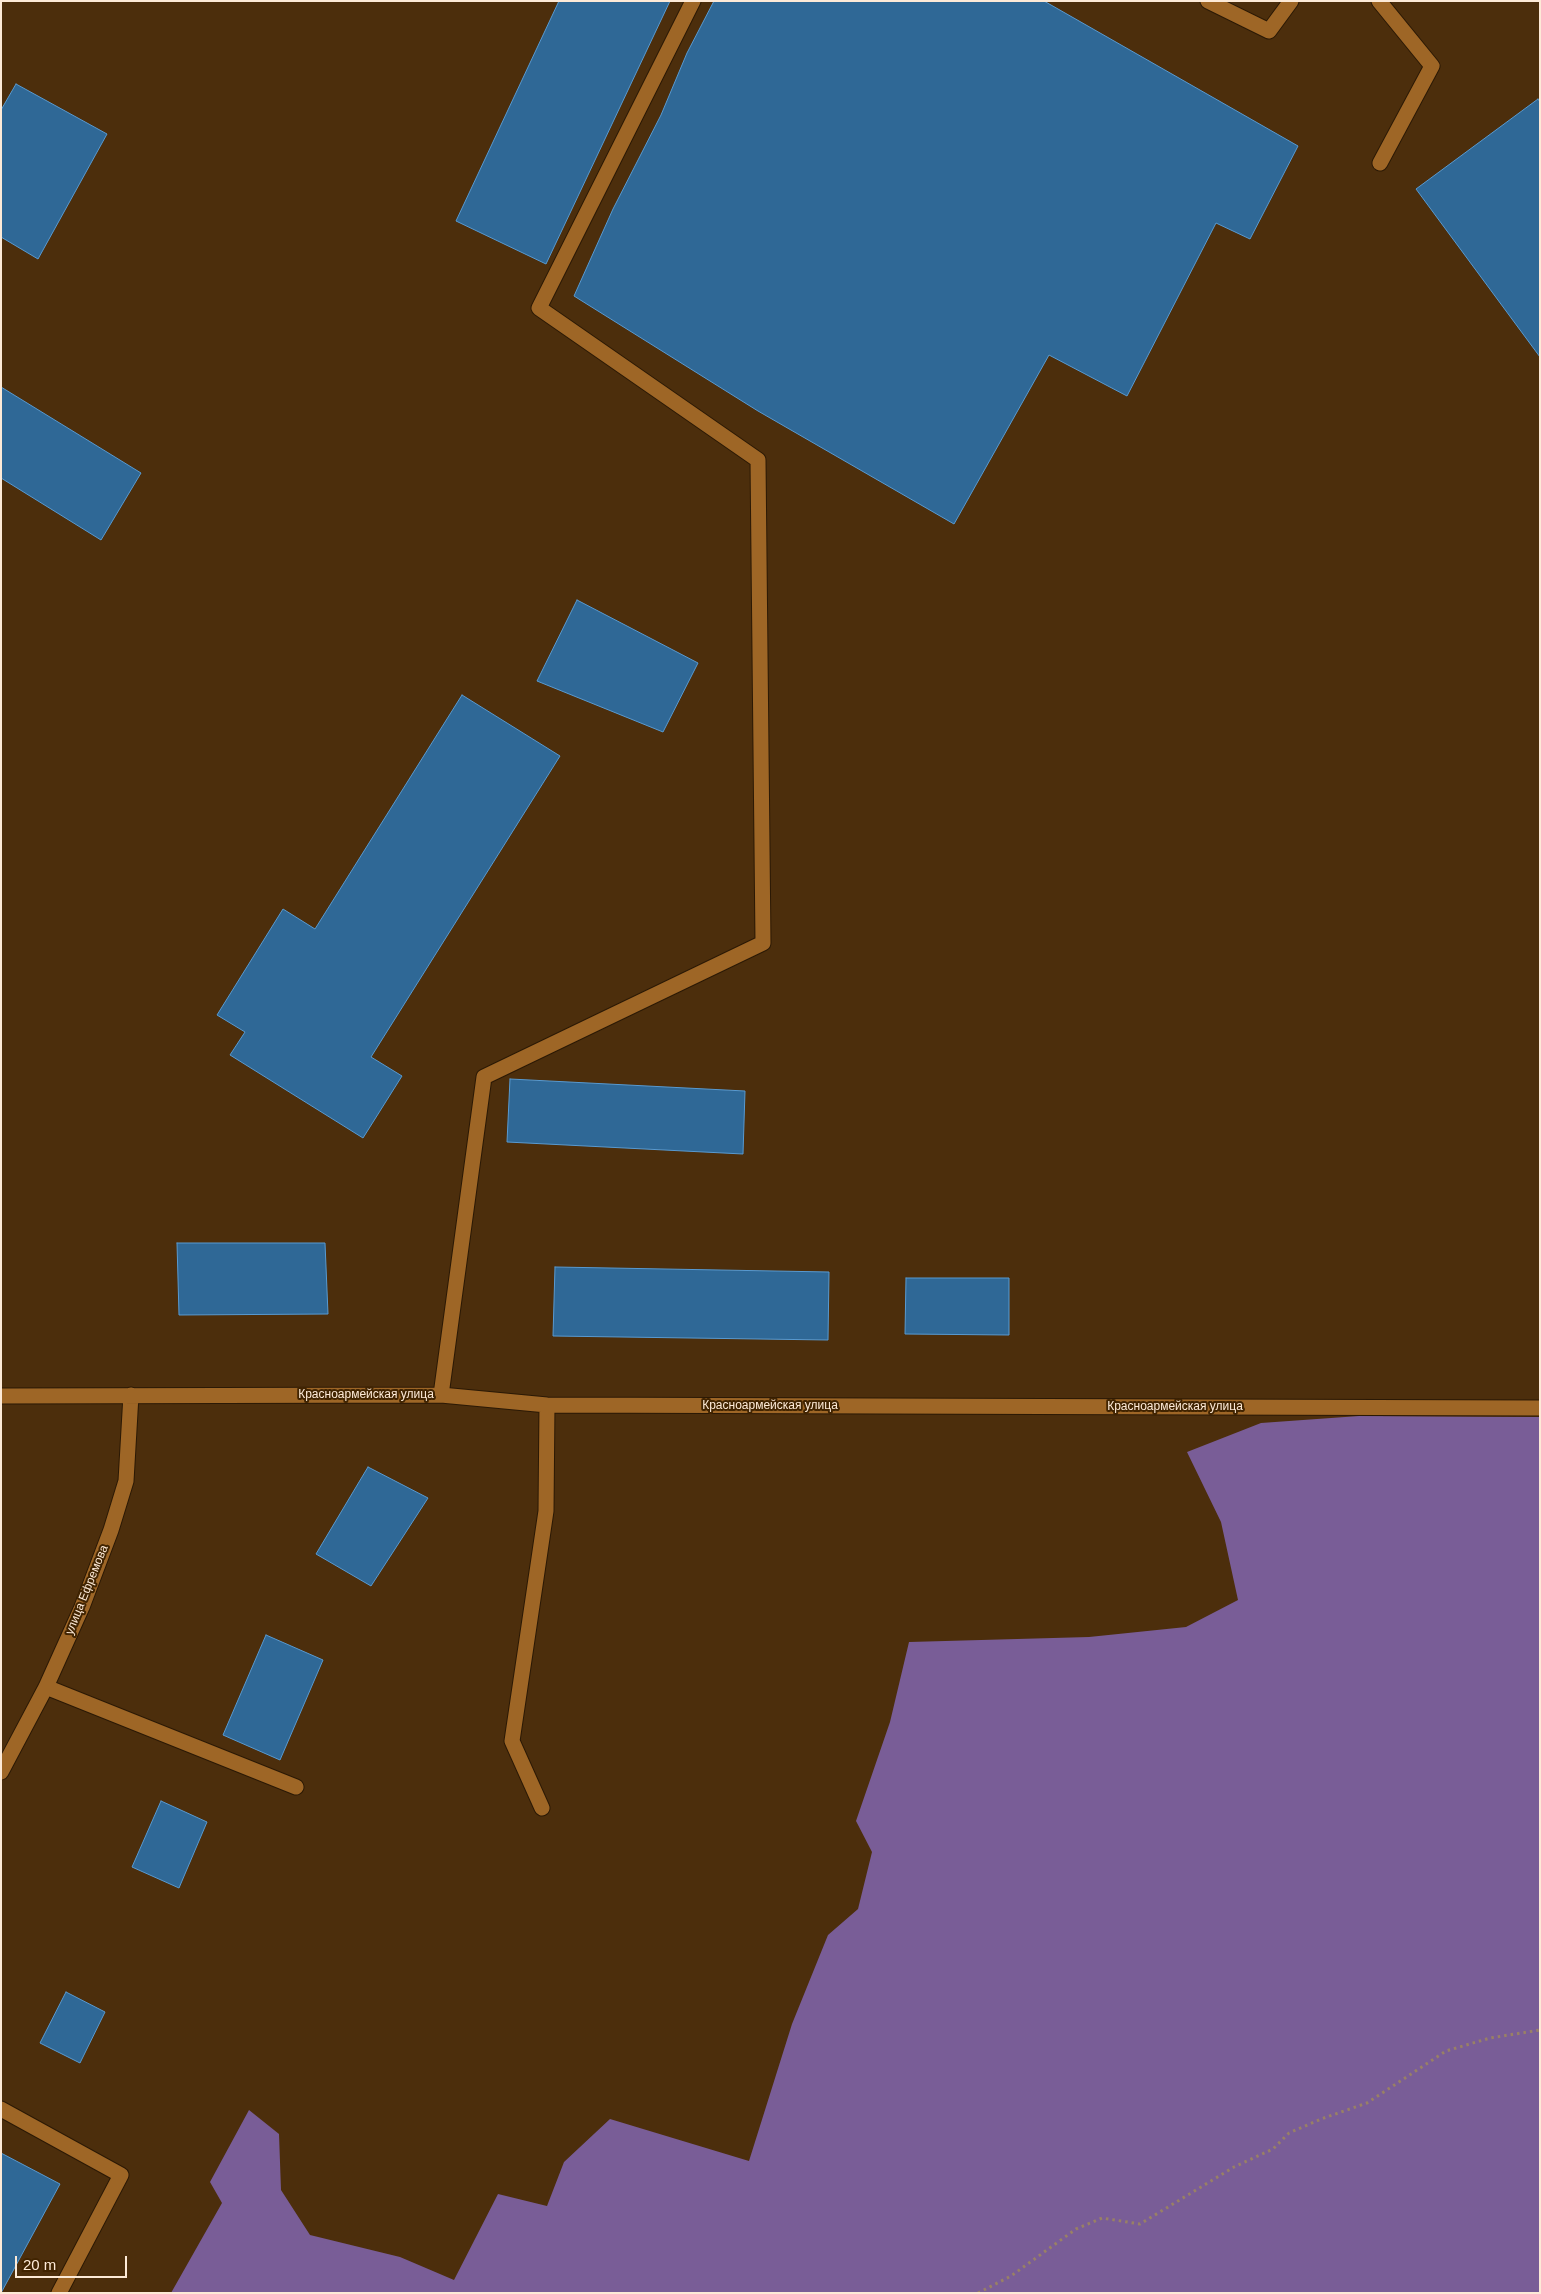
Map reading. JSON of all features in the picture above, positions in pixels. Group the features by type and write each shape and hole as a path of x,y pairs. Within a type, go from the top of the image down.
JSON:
{"street":[{"path":"441,1395 484,1077 762,942 758,460 539,308 693,1"},
{"path":"1208,1 1269,31 1291,1"},
{"path":"1379,1 1432,66 1380,163"},
{"name":"улица Ефремова","path":"1,1772 46,1687 82,1607 126,1481 130,1395"},
{"name":"Красноармейская улица","path":"1,1396 441,1395 547,1405 1540,1408"},
{"path":"542,1808 512,1741 546,1511 547,1405"},
{"path":"46,1687 296,1787"},
{"path":"1,2109 121,2174 59,2293"}],"path":[{"path":"978,2293 1011,2276 1076,2229 1102,2218 1140,2224 1234,2167 1273,2150 1290,2133 1321,2119 1367,2103 1446,2052 1490,2038 1540,2030"}],"shaded area":[{"path":"1359,1416 1540,1417 1540,2293 171,2293 222,2203 210,2182 249,2110 279,2134 281,2190 310,2235 400,2257 454,2280 498,2194 547,2206 564,2162 610,2119 749,2161 792,2024 828,1935 858,1909 872,1852 856,1821 890,1722 909,1642 1089,1637 1186,1627 1238,1600 1221,1522 1187,1452 1261,1423"}],"building":[{"path":"559,1 670,1 546,264 456,221"},
{"path":"714,1 1044,1 1298,146 1250,239 1216,223 1127,396 1049,355 954,524 758,411 574,296 613,209 661,115 687,53"},
{"path":"16,84 107,134 38,259 1,237 1,110"},
{"path":"1538,99 1540,102 1540,357 1416,189"},
{"path":"1,387 141,473 101,540 1,478"},
{"path":"577,600 698,663 663,732 537,681"},
{"path":"462,695 560,756 371,1057 402,1076 363,1138 230,1055 245,1032 217,1015 283,909 315,929"},
{"path":"510,1079 745,1091 743,1154 507,1142"},
{"path":"177,1243 325,1243 328,1314 179,1315"},
{"path":"555,1267 829,1272 828,1340 553,1336"},
{"path":"906,1278 1009,1278 1009,1335 905,1334"},
{"path":"368,1467 428,1498 371,1586 316,1554"},
{"path":"266,1635 323,1660 280,1760 223,1735"},
{"path":"161,1801 207,1822 179,1888 132,1867"},
{"path":"66,1992 105,2012 80,2063 40,2043"},
{"path":"1,2153 60,2184 1,2293"}]}
